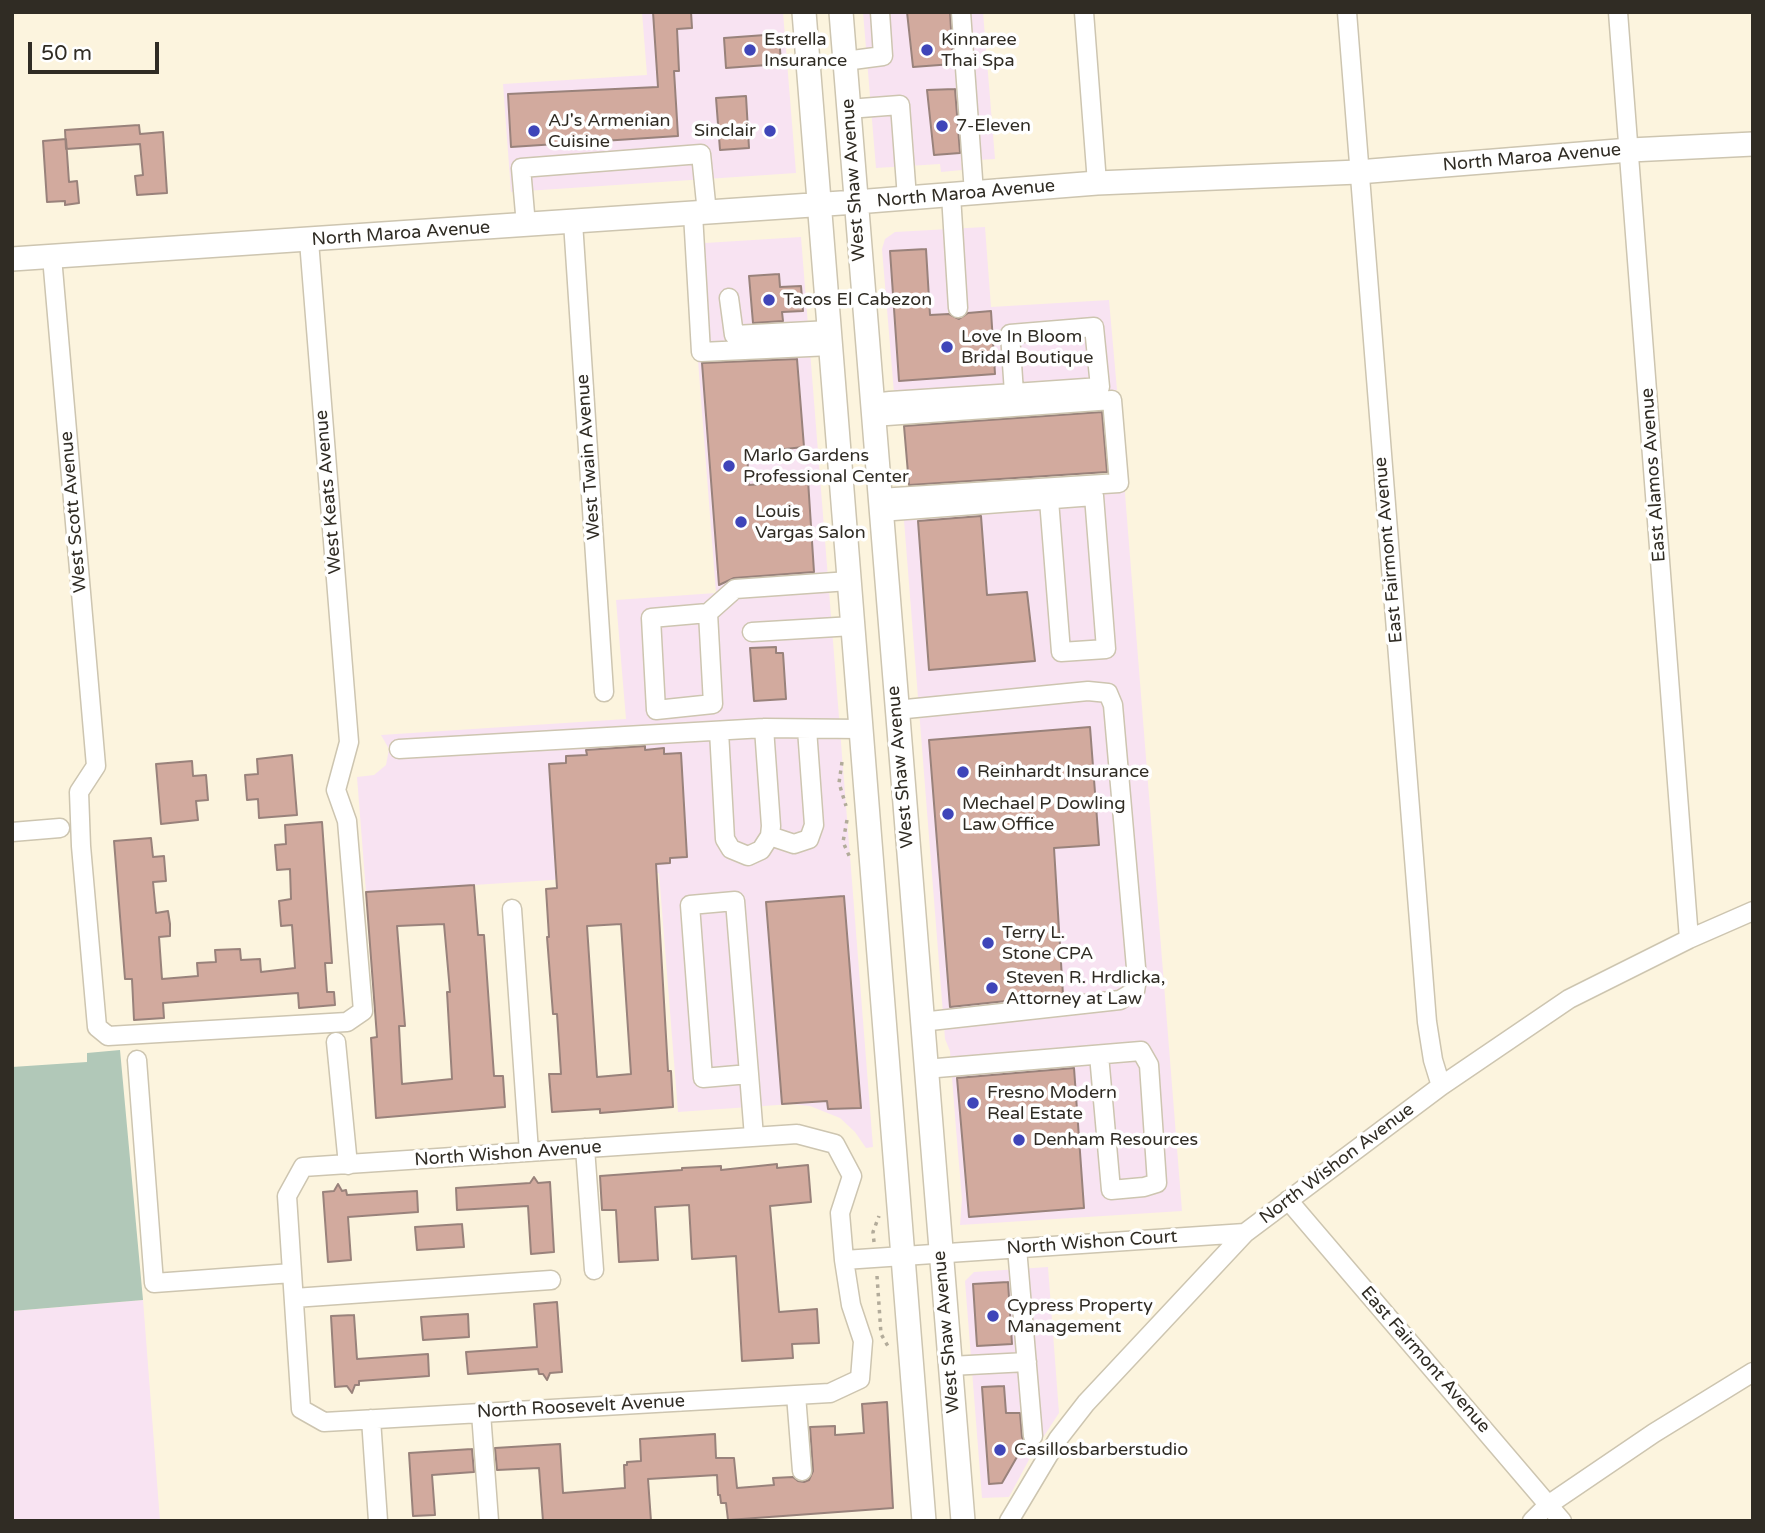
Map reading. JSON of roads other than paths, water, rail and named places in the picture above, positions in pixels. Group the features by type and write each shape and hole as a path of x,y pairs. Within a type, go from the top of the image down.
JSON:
{"main road":[{"name":"West Shaw Avenue","path":"804,12 924,1521"},
{"name":"West Shaw Avenue","path":"841,12 962,1521"},
{"name":"North Maroa Avenue","path":"12,259 309,241 1097,183 1358,172 1630,150 1753,144"}],"street":[{"path":"845,61 883,56 880,12"},
{"path":"958,308 962,194 961,12"},
{"path":"1084,12 1097,183"},
{"name":"East Fairmont Avenue","path":"1347,12 1427,1022 1433,1060 1441,1086"},
{"name":"East Alamos Avenue","path":"1619,12 1689,939"},
{"path":"849,108 900,105 907,198"},
{"path":"526,225 521,167 701,154 701,352 830,338"},
{"name":"West Twain Avenue","path":"573,222 604,692"},
{"name":"West Keats Avenue","path":"96,766 79,792 81,846 97,1027 108,1037 348,1022 363,1011 347,821 337,790 349,742 309,241"},
{"name":"West Scott Avenue","path":"52,257 96,766"},
{"path":"729,298 734,335 830,338"},
{"path":"872,410 1014,393 1100,387 1094,327 1010,334 1014,393"},
{"path":"872,410 1112,400 1119,483 880,505"},
{"path":"880,505 1094,496 1106,649 1061,652 1049,499"},
{"path":"708,613 713,704 656,710 651,618 708,613 736,589 849,580"},
{"path":"752,632 853,625"},
{"path":"896,710 1088,691 1108,694 1114,705 1137,979 1135,991 1120,1000 921,1022"},
{"path":"399,749 764,728 861,729"},
{"path":"719,731 725,839 731,849 748,856 761,850 770,836 764,728"},
{"path":"770,836 794,844 810,839 814,825 807,729"},
{"path":"12,832 60,828"},
{"path":"749,1074 703,1078 690,905 735,901 749,1074 754,1137"},
{"path":"512,909 528,1152"},
{"name":"North Wishon Avenue","path":"1009,1521 1058,1439 1087,1403 1245,1233 1441,1086 1569,999 1689,939 1753,911"},
{"path":"336,1042 348,1165"},
{"path":"925,1069 1142,1051 1149,1065 1157,1183 1111,1190 1099,1055"},
{"path":"136,1060 154,1283 292,1273"},
{"name":"North Wishon Avenue","path":"301,1409 286,1196 303,1167 797,1134 835,1144 852,1176 840,1213 851,1305 863,1341 860,1378"},
{"path":"584,1148 594,1270"},
{"name":"East Fairmont Avenue","path":"1288,1200 1562,1521"},
{"name":"North Wishon Court","path":"940,1253 1245,1233"},
{"path":"1017,1248 1033,1436"},
{"path":"844,1260 940,1253"},
{"path":"294,1298 551,1280"},
{"path":"950,1366 1027,1362"},
{"path":"1532,1521 1548,1505 1654,1433 1753,1372"},
{"name":"North Roosevelt Avenue","path":"301,1409 324,1422 830,1393 860,1378"},
{"path":"796,1395 802,1471"},
{"path":"481,1413 489,1521"},
{"path":"371,1419 378,1521"}],"place":[{"name":"Estrella Insurance","path":"750,50"},
{"name":"Kinnaree Thai Spa","path":"927,50"},
{"name":"7-Eleven","path":"942,126"},
{"name":"AJ's Armenian Cuisine","path":"534,131"},
{"name":"Sinclair","path":"770,131"},
{"name":"Tacos El Cabezon","path":"769,300"},
{"name":"Love In Bloom Bridal Boutique","path":"947,347"},
{"name":"Marlo Gardens Professional Center","path":"729,466"},
{"name":"Louis Vargas Salon","path":"741,522"},
{"name":"Reinhardt Insurance","path":"963,772"},
{"name":"Mechael P Dowling Law Office","path":"948,814"},
{"name":"Terry L. Stone CPA","path":"988,943"},
{"name":"Steven R. Hrdlicka, Attorney at Law","path":"992,988"},
{"name":"Fresno Modern Real Estate","path":"973,1103"},
{"name":"Denham Resources","path":"1019,1140"},
{"name":"Cypress Property Management","path":"993,1316"},
{"name":"Casillosbarberstudio","path":"1000,1450"}]}
